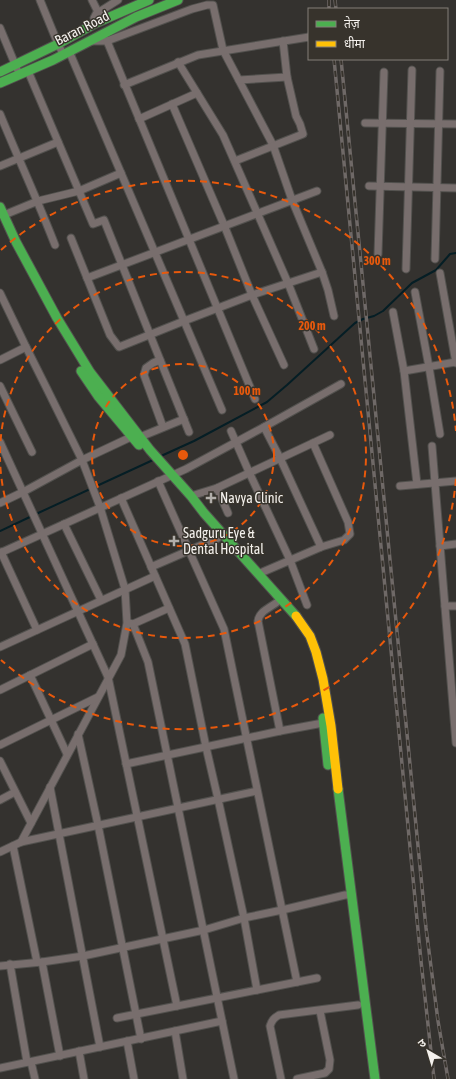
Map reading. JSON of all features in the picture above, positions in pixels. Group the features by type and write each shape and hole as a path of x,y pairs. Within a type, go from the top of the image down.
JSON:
{"street":[{"path":"40,0 58,44 66,53 121,173 222,410"},
{"path":"92,0 98,12"},
{"path":"96,23 94,16 118,0"},
{"name":"Baran Road","path":"0,72 58,44 96,23 149,0"},
{"name":"Baran Road","path":"0,83 66,53 157,8 178,0"},
{"path":"88,41 107,41 192,9 214,5 223,50 273,145 292,200 322,272 334,316"},
{"path":"0,28 15,64 24,73 58,142 93,224 104,220 189,432"},
{"path":"124,85 198,54 308,37"},
{"path":"107,41 255,399"},
{"path":"235,161 303,134 296,116 287,77 283,41"},
{"path":"178,62 223,135 288,283 314,349"},
{"path":"406,269 412,70"},
{"path":"434,259 440,71"},
{"path":"378,254 384,72"},
{"path":"239,80 287,77"},
{"path":"139,119 197,93"},
{"path":"172,104 224,225 252,295 284,364"},
{"path":"0,114 18,158 38,200 55,245"},
{"path":"365,124 456,124"},
{"path":"0,166 58,142"},
{"path":"121,173 79,191 38,200 1,215 73,346 136,437 303,623 309,635 318,659 325,689 332,737 358,1005 368,1079"},
{"path":"369,186 456,188"},
{"path":"87,278 317,190"},
{"path":"71,238 110,335 120,347 252,295 322,272"},
{"path":"404,371 456,362 440,273"},
{"path":"415,292 440,434"},
{"path":"1,296 82,460 100,507 125,589 130,623 148,662 234,1079"},
{"path":"393,312 404,371 417,484"},
{"path":"0,360 26,347"},
{"path":"160,360 146,368 144,375 163,427"},
{"path":"37,630 1,553 186,469 341,384"},
{"path":"0,386 32,452"},
{"path":"0,503 82,460 136,437 184,419"},
{"path":"264,427 321,547"},
{"path":"231,431 290,560 307,605"},
{"path":"190,496 217,488 330,435"},
{"path":"0,442 108,677 177,1006"},
{"path":"258,574 321,547 344,540 350,534 348,522 313,443"},
{"path":"432,446 445,606 453,667 456,743"},
{"path":"170,476 218,538 297,628 303,637 308,650 315,673 323,723 375,1079"},
{"path":"158,481 224,629 297,982"},
{"path":"400,486 456,481"},
{"path":"217,488 228,513"},
{"path":"121,498 185,644 244,918 257,990"},
{"path":"64,524 101,600"},
{"path":"151,567 218,538"},
{"path":"440,546 456,544"},
{"path":"0,647 155,576"},
{"path":"276,603 261,614 258,621 280,731"},
{"path":"445,606 456,606"},
{"path":"130,623 170,608"},
{"path":"21,842 121,655 130,623"},
{"path":"0,690 93,644"},
{"path":"30,675 67,754"},
{"path":"0,745 98,696"},
{"path":"126,764 323,723"},
{"path":"78,734 141,1038"},
{"path":"0,761 31,823"},
{"path":"50,787 100,1047"},
{"path":"0,852 21,842 257,791"},
{"path":"0,800 15,792"},
{"path":"13,846 60,1056"},
{"path":"0,966 83,956 204,930 244,918 348,895"},
{"path":"10,964 29,1062 35,1079"},
{"path":"117,1018 317,978"},
{"path":"281,1079 270,1026 272,1020 279,1015 358,1005"},
{"path":"296,1079 325,1073 329,1068 330,1060 320,1010"},
{"path":"0,1068 222,1021"},
{"path":"175,1031 184,1079"},
{"path":"127,1041 134,1079"},
{"path":"79,1051 84,1079"}],"waterway":[{"path":"161,456 194,441 267,402 355,323 383,311 412,283 436,270 450,254 456,253"},
{"path":"36,514 153,460"},
{"path":"0,531 32,516"}],"railway":[{"path":"329,0 329,8"},
{"path":"335,0 336,8"},
{"path":"334,60 421,961 434,1079"},
{"path":"341,60 426,928 438,1021 448,1079"}],"traffic: fast":[{"path":"0,72 58,44 96,23 149,0"},
{"path":"0,83 53,60 136,17 178,0"},
{"path":"0,207 16,242 57,318 90,372 150,450 296,616"},
{"path":"81,371 98,396 139,445"},
{"path":"323,718 328,765"},
{"path":"338,789 375,1079"}],"traffic: slow":[{"path":"296,616 310,636 323,679 331,726 338,789"}],"place":[{"name":"Navya Clinic","path":"211,498"},
{"name":"Sadguru Eye & Dental Hospital","path":"174,541"}]}
